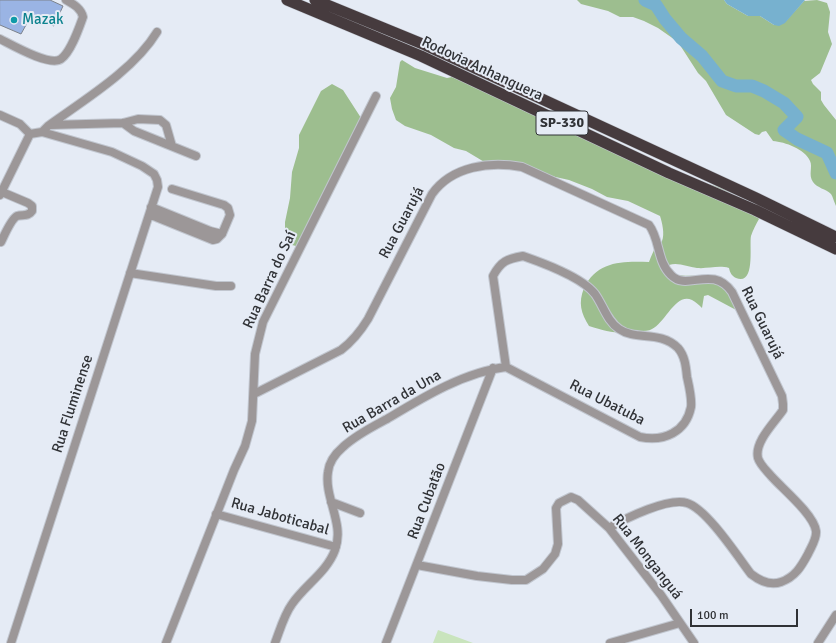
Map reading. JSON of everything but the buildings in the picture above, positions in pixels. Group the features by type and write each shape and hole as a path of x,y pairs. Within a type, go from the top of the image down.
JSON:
{"highway":[{"name":"Rodovia Anhanguera","path":"287,0 421,56 621,151 755,210 836,249"},
{"name":"Rodovia Anhanguera","path":"315,0 425,45 756,198 836,237"}],"street":[{"path":"0,39 41,58 56,61 63,58 74,40 83,17 82,13 77,7 66,0"},
{"path":"1,242 14,218 18,215 30,214 32,211 32,206 28,203 1,193 30,134 42,132 125,69 140,56 151,43 157,32"},
{"name":"Rua Barra do Saí","path":"166,643 216,514 245,446 252,421 255,354 263,322 376,96"},
{"path":"0,115 20,124 30,134"},
{"path":"50,125 123,123 138,119 160,120 166,125 172,146"},
{"path":"123,123 134,131 196,156"},
{"name":"Rua Fluminense","path":"11,643 158,186 154,174 142,166 112,152 42,132"},
{"name":"Rua Guarujá","path":"254,394 341,350 352,342 360,333 368,319 432,194 446,179 456,173 489,164 506,164 522,167 649,225 654,233 666,269 670,275 676,279 682,281 715,279 723,281 728,286 782,396 783,410 759,444 758,457 765,469 806,511 813,521 816,532 814,542 801,567 795,575 788,580 778,583 768,583 759,580 751,574 711,522 696,507 688,503 670,503 627,518 609,528"},
{"path":"148,215 213,240 217,239 222,234 230,215 228,208 224,205 172,189"},
{"path":"151,207 210,231 222,234"},
{"name":"Rua Ubatuba","path":"523,256 579,280 588,286 612,324 620,330 629,333 660,337 672,343 679,349 686,366 691,406 681,427 673,434 662,438 650,439 640,436 506,367 492,276 500,264 523,256"},
{"path":"130,274 216,286 231,286"},
{"name":"Rua Barra da Una","path":"275,643 291,606 332,559 336,547 338,533 327,484 328,472 333,457 355,437 445,386 493,368 506,367"},
{"name":"Rua Cubatão","path":"386,643 493,368"},
{"name":"Rua Monganguá","path":"417,565 477,576 526,580 544,569 555,554 558,544 556,508 559,503 571,497 578,500 609,528 661,595 694,643"},
{"path":"331,502 360,513"},
{"name":"Rua Jaboticabal","path":"216,514 336,547"},
{"path":"818,643 836,615"},
{"path":"610,643 680,623"}],"green space":[{"path":"577,0 724,0 727,4 748,16 760,16 774,25 785,22 804,1 817,0 827,3 830,12 828,32 832,44 820,73 811,80 821,92 821,100 824,105 836,120 836,206 831,194 813,182 811,177 811,163 804,153 789,145 773,141 766,131 759,135 755,134 726,115 706,81 698,73 678,42 658,28 644,21 633,17 620,17 608,11 581,4"},
{"path":"402,60 415,68 447,78 452,77 698,181 738,194 746,208 755,212 759,219 751,236 749,271 746,276 742,279 736,278 731,274 729,268 725,267 697,268 672,264 669,265 667,269 678,275 704,276 723,282 738,311 708,295 704,296 702,308 692,300 681,300 671,309 657,326 649,330 620,333 589,326 582,312 581,298 589,279 596,272 611,264 649,262 656,247 661,243 663,238 663,228 660,216 628,201 607,197 569,180 542,174 524,167 486,163 466,151 454,148 431,135 405,126 396,120 390,98 396,87 400,62"},
{"path":"332,84 343,90 363,121 304,248 292,245 285,234 285,222 290,198 292,172 299,148 299,135 321,91"},
{"path":"438,630 473,643 433,643"}],"water":[{"path":"724,0 805,0 785,23 779,26 774,25 760,16 748,16 727,4"}],"waterway":[{"path":"645,0 656,5 665,19 681,38 702,56 722,81 736,86 752,86 764,91 784,103 797,117 784,130 797,139 827,153 836,173"}],"place":[{"name":"Mazak","path":"14,20"}]}
